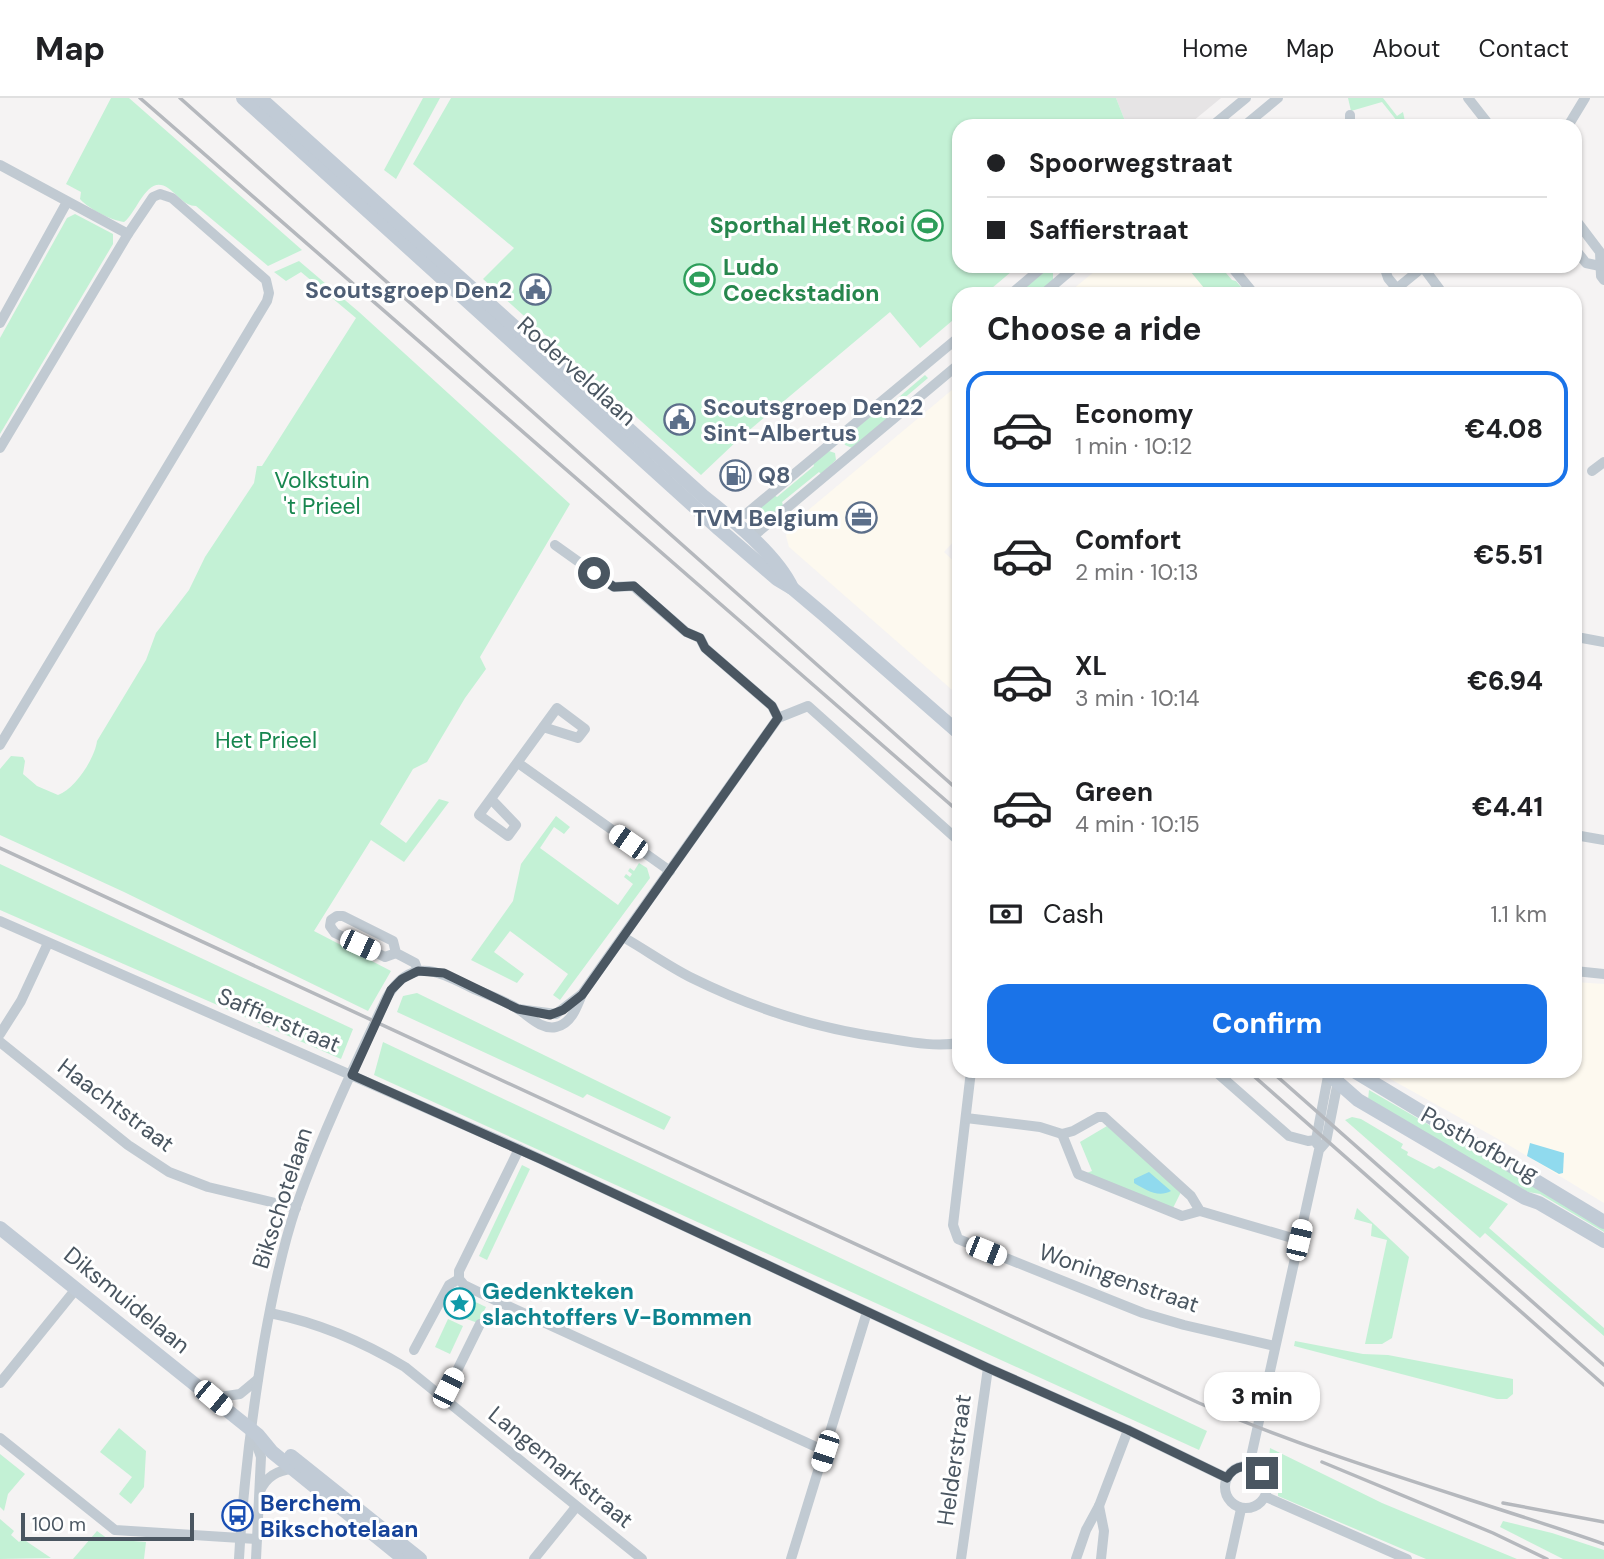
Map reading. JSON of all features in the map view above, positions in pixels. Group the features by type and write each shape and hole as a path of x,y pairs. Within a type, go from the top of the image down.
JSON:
{"street":[{"name":"Roderveldlaan","path":"243,98 725,535 746,543 784,571 792,588 952,727"},
{"name":"Roderveldlaan","path":"260,98 741,519 746,543"},
{"path":"1220,119 1246,98"},
{"path":"1252,98 1263,110"},
{"path":"1252,119 1278,98"},
{"path":"1468,98 1484,119"},
{"path":"1572,119 1585,98"},
{"path":"0,164 128,234"},
{"path":"0,448 153,197 160,194 172,198 265,280 269,293 0,746"},
{"path":"0,323 66,202"},
{"path":"1582,228 1600,252 1601,276 1604,280"},
{"path":"1582,258 1586,263 1600,266"},
{"path":"1019,287 1036,273"},
{"path":"1061,273 1064,276"},
{"path":"1051,287 1068,273"},
{"path":"1237,273 1248,287"},
{"path":"1399,287 1416,273"},
{"path":"725,535 952,343"},
{"path":"746,543 952,370"},
{"path":"833,442 846,457"},
{"path":"1604,462 1592,471 1604,473"},
{"path":"555,545 614,587 634,586 686,632 700,638 705,648 772,706 778,718"},
{"path":"1582,638 1604,642"},
{"path":"396,953 393,941 343,916 331,920 330,926 335,933 385,957 396,953 415,963 418,971 444,973 518,1009 541,1024 556,1027 568,1021 582,995 778,718 808,706 952,835"},
{"path":"491,799 543,727"},
{"path":"518,763 670,871"},
{"path":"1582,836 1604,840"},
{"name":"Saffierstraat","path":"0,921 519,1149 1227,1478"},
{"path":"623,937 690,977 747,1003 797,1021 850,1033 938,1046 952,1044"},
{"path":"0,1034 21,1001 48,943"},
{"name":"Bikschotelaan","path":"239,1559 258,1379 282,1255 296,1208 330,1122 391,990 402,979 418,971"},
{"path":"1582,972 1604,974"},
{"path":"518,1009 546,1014 559,1013 582,995"},
{"name":"Haachtstraat","path":"0,1042 128,1145 169,1171 208,1187 296,1208"},
{"path":"970,1078 966,1118 1040,1127 1062,1134 1073,1131 1097,1117 1104,1117 1191,1196 1200,1210"},
{"path":"1223,1078 1289,1136 1315,1143"},
{"name":"Posthofbrug","path":"1366,1078 1604,1222"},
{"path":"1250,1466 1299,1240 1315,1143 1331,1079"},
{"name":"Posthofbrug","path":"1331,1079 1361,1102 1604,1241"},
{"name":"Woningenstraat","path":"966,1118 953,1225 955,1235 962,1242 1133,1309 1184,1325 1275,1346"},
{"path":"1062,1134 1078,1174 1182,1216 1200,1210 1299,1240"},
{"path":"519,1149 459,1271 459,1279 464,1285 825,1451"},
{"name":"Diksmuidelaan","path":"0,1228 213,1398 254,1432 272,1452 404,1559"},
{"path":"414,1350 449,1285 459,1279"},
{"path":"0,1383 76,1289"},
{"path":"790,1559 867,1312"},
{"name":"Langemarkstraat","path":"270,1313 310,1322 373,1348 405,1367 642,1559"},
{"path":"444,1397 480,1324"},
{"name":"Helderstraat","path":"961,1559 988,1368"},
{"path":"213,1398 240,1394 258,1379"},
{"path":"1076,1559 1128,1430"},
{"name":"Bikschotelaan","path":"254,1432 261,1457 256,1559"},
{"name":"Diksmuidelaan","path":"254,1432 274,1442 420,1559"},
{"path":"0,1438 116,1530 257,1539"},
{"path":"1250,1466 1264,1475 1268,1486 1265,1497 1258,1506 1241,1508 1235,1506 1227,1497 1225,1484 1234,1469 1250,1466"},
{"path":"259,1493 267,1478 293,1469"},
{"path":"1265,1497 1407,1559"},
{"path":"1099,1506 1104,1531 1101,1559"},
{"path":"534,1559 576,1507"},
{"path":"1230,1559 1241,1508"}],"shaded area":[{"path":"1116,98 1221,98 1196,119 1124,119"},
{"path":"1092,273 1220,273 1231,287 1076,287"},
{"path":"952,390 952,543 944,552 952,559 952,690 789,547 786,536 789,526"},
{"path":"1582,982 1604,984 1604,1203 1507,1144 1389,1078 1582,1078"}],"green space":[{"path":"111,98 129,98 302,250 268,266 196,206 184,202 161,185 148,190 124,222 106,216 84,203 80,199 81,192 66,184"},
{"path":"423,98 440,98 396,179 384,170"},
{"path":"451,98 1116,98 1124,119 952,119 952,273 1010,273 993,287 952,287 952,321 920,348 890,312 740,438 701,475 483,279 514,248 413,164"},
{"path":"1348,98 1383,98 1397,116 1403,112 1404,119 1395,119 1382,102 1351,111"},
{"path":"75,214 113,234 113,244 0,434 0,338 67,218"},
{"name":"Het Prieel","path":"299,261 570,504 480,657 486,669 465,698 427,762 413,769 380,824 406,843 439,799 449,802 404,862 371,840 314,931 391,971 368,1011 0,835 0,769 11,756 23,757 23,774 37,786 58,795 77,780 92,756 97,741 146,660 156,633 189,590 205,557 254,483 257,466 262,466 356,318 301,272 286,281 274,272"},
{"path":"1043,273 1053,273 1053,280 1045,287 1025,287"},
{"path":"1192,273 1226,273 1241,287 1203,287"},
{"path":"925,375 928,378 895,406 898,410 852,448 845,445 843,440 889,400 892,403"},
{"path":"829,451 835,453 836,460 821,474 819,472 782,502 783,505 761,523 752,514 774,495 777,497"},
{"path":"556,816 570,827 564,834 554,827 540,848 618,905 633,884 624,877 626,874 630,877 632,874 628,871 630,868 634,871 639,863 647,868 650,878 560,1000 553,995 568,974 510,931 494,952 524,974 517,983 471,960 513,901 521,864"},
{"path":"0,864 353,1029 341,1059 0,910"},
{"path":"417,993 671,1117 664,1130 587,1094 583,1098 397,1012 403,996"},
{"path":"383,1042 1207,1431 1199,1450 374,1075"},
{"path":"1369,1090 1565,1204 1604,1229 1604,1232 1540,1194 1528,1192 1368,1100"},
{"path":"1352,1117 1361,1119 1403,1144 1401,1148 1408,1152 1407,1155 1434,1169 1439,1166 1508,1204 1489,1228 1604,1328 1604,1336 1485,1233 1480,1238 1345,1120"},
{"path":"1107,1126 1181,1192 1173,1208 1084,1174 1092,1171 1080,1142"},
{"path":"522,1165 530,1169 487,1260 479,1256"},
{"path":"1357,1208 1409,1257 1392,1338 1382,1344 1365,1344 1387,1240 1371,1236 1372,1224 1354,1219"},
{"path":"467,1298 486,1307 478,1323 464,1318"},
{"path":"448,1319 463,1326 450,1354 435,1347"},
{"path":"1295,1341 1363,1354 1388,1355 1513,1379 1513,1394 1507,1399 1497,1399 1294,1346"},
{"path":"119,1428 146,1451 144,1487 131,1504 119,1494 132,1477 100,1452"},
{"path":"1270,1448 1382,1503 1517,1559 1426,1559 1278,1496 1278,1479 1268,1467"},
{"path":"0,1454 25,1474 8,1494 4,1511 0,1507"},
{"path":"0,1519 14,1531 11,1535 19,1542 23,1539 51,1558 0,1559"},
{"path":"1503,1521 1604,1550 1604,1559 1563,1559 1500,1527"},
{"path":"97,1531 108,1539 146,1542 144,1559 73,1559"}],"water":[{"path":"1530,1143 1564,1153 1563,1173 1559,1174 1527,1156"},
{"path":"1149,1172 1171,1191 1157,1193 1134,1183 1134,1179"}],"railway":[{"path":"140,98 952,806"},
{"path":"180,98 952,785"},
{"path":"0,848 1199,1403 1349,1460 1604,1544"},
{"path":"1256,1078 1604,1385"},
{"path":"1279,1078 1604,1365"},
{"path":"1322,1462 1493,1533 1547,1559"},
{"path":"1503,1503 1604,1522"}],"place":[{"name":"Sporthal Het Rooi","path":"928,225"},
{"name":"Ludo Coeckstadion","path":"700,280"},
{"name":"Scoutsgroep Den2","path":"535,290"},
{"name":"Scoutsgroep Den22 Sint-Albertus","path":"680,420"},
{"name":"Q8","path":"735,475"},
{"name":"TVM Belgium","path":"862,518"},
{"name":"Gedenkteken slachtoffers V-Bommen","path":"459,1304"},
{"name":"Berchem Bikschotelaan","path":"237,1516"}],"route":[{"path":"594,573 614,587 634,586 686,632 700,638 705,648 772,706 778,718 582,995 559,1013 550,1015 518,1009 444,973 427,970 409,974 396,983 387,997 352,1075 625,1198 1227,1478 1234,1469 1244,1466 1250,1466 1262,1473"}],"park label":[{"name":"Volkstuin 't Prieel","path":"322,493"}]}
